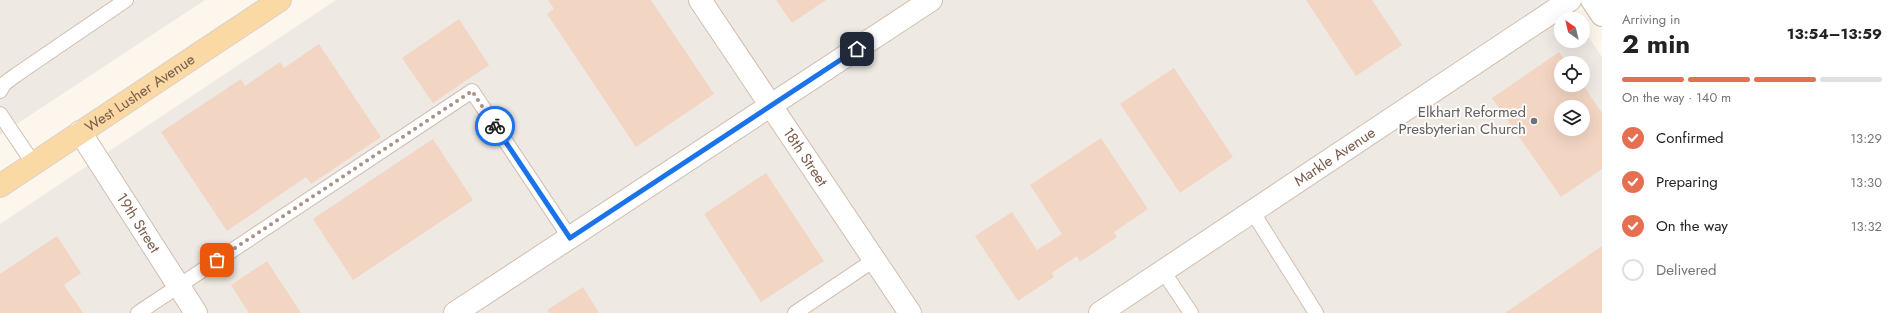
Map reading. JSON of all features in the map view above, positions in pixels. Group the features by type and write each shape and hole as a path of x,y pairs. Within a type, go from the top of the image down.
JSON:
{"main road":[{"name":"West Lusher Avenue","path":"0,186 280,0"}],"street":[{"name":"18th Street","path":"700,0 770,107 910,313"},
{"path":"455,313 932,0"},
{"name":"Markle Avenue","path":"1100,313 1570,0"},
{"path":"1592,0 1602,15"},
{"name":"19th Street","path":"80,132 196,313"}],"lane":[{"path":"0,91 4,84 16,75 126,0"},
{"path":"138,313 472,91 570,238"},
{"path":"0,114 33,163"},
{"path":"1252,211 1316,313"},
{"path":"795,313 874,260"},
{"path":"1163,271 1191,313"}],"shaded area":[{"path":"0,0 205,0 0,135"},
{"path":"336,0 1563,0 1571,12 1554,12 1554,48 1590,48 1590,39 1602,57 1602,313 0,313 0,224"}],"building":[{"path":"548,0 651,0 714,94 636,147 547,14 554,9"},
{"path":"776,0 826,0 792,23"},
{"path":"1306,0 1372,0 1402,45 1356,76"},
{"path":"459,19 489,65 433,103 402,58"},
{"path":"319,44 381,137 311,184 306,177 227,231 161,132 241,79 245,86 280,62 284,68"},
{"name":"Elkhart Reformed Presbyterian Church","path":"1559,52 1562,56 1554,56 1554,92 1588,92 1602,113 1602,169 1561,197 1492,98"},
{"path":"1174,68 1233,157 1180,193 1120,104"},
{"path":"1101,138 1148,209 1114,232 1117,237 1080,262 1077,256 1052,273 1054,277 1018,301 975,236 1012,212 1037,250 1062,234 1030,185"},
{"path":"433,139 473,200 353,280 313,219"},
{"path":"766,173 824,261 761,302 704,214"},
{"path":"57,236 81,273 64,285 83,313 0,313 0,274"},
{"path":"1602,246 1602,313 1505,313"},
{"path":"267,261 301,313 249,313 231,285"},
{"path":"583,287 599,313 550,313 547,310"}],"way so far":[{"path":"217,260 472,91 495,126"}],"place":[{"name":"Elkhart Reformed Presbyterian Church","path":"1534,121"}],"route":[{"path":"495,126 570,238 857,49"}]}
